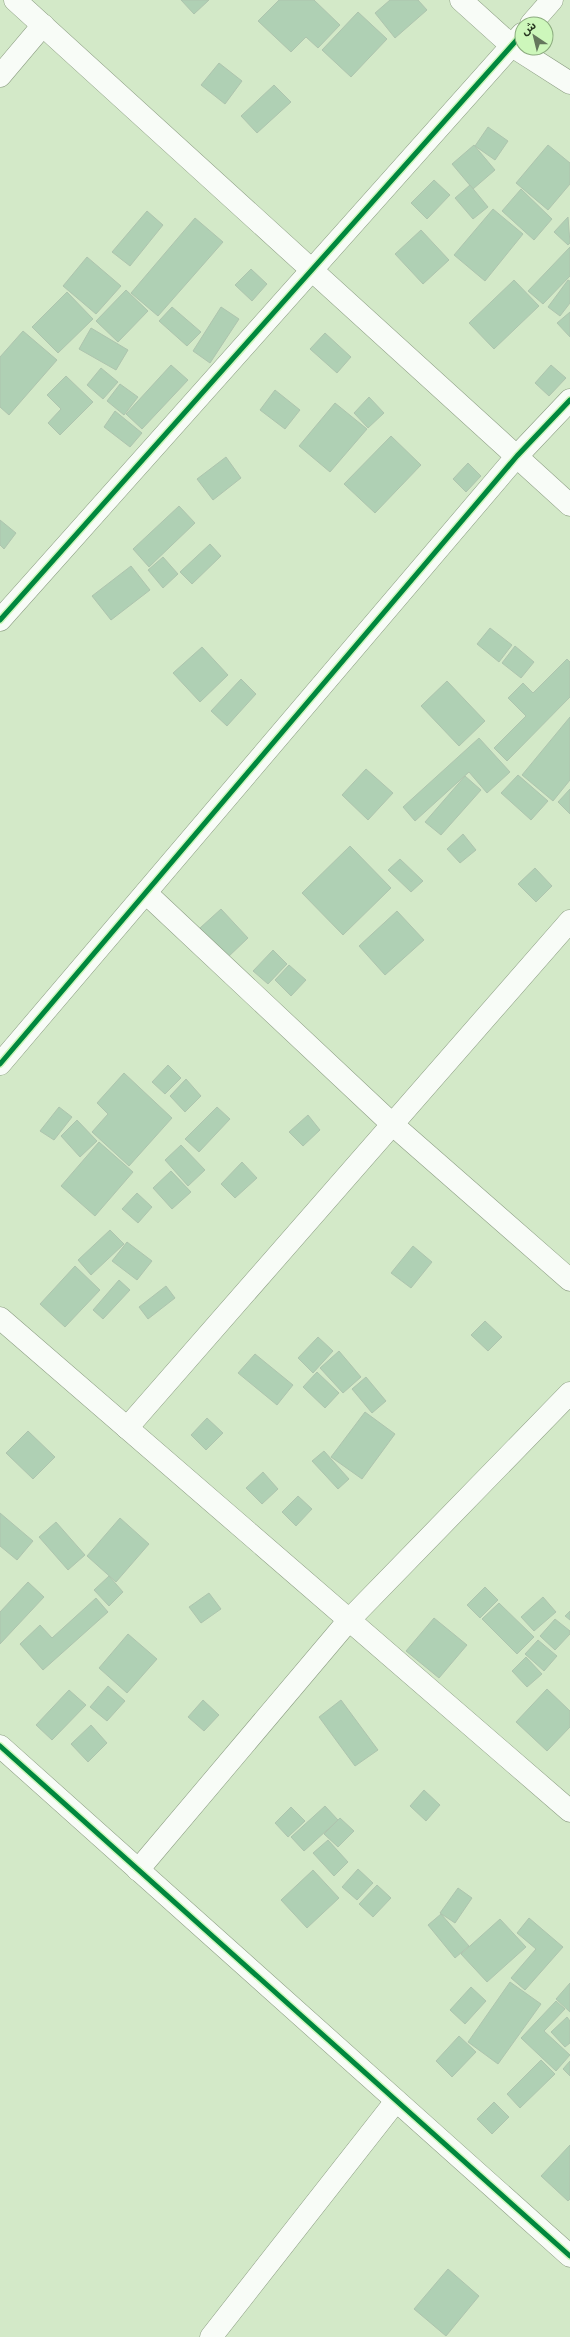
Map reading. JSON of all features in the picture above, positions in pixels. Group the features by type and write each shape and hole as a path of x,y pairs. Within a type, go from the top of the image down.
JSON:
{"street":[{"path":"15,0 570,505"},
{"path":"461,0 514,38"},
{"path":"538,16 552,0"},
{"path":"0,76 43,25"},
{"path":"0,620 514,43"},
{"path":"537,56 570,83"},
{"path":"0,1064 517,456 570,400"},
{"path":"146,893 392,1124 570,1280"},
{"path":"127,1428 570,921"},
{"path":"0,1318 570,1811"},
{"path":"138,1870 349,1620 570,1393"},
{"path":"0,1746 570,2256"},
{"path":"210,2337 396,2101"}],"building":[{"path":"181,0 209,0 194,14"},
{"path":"279,0 314,0 340,25 318,48 306,37 291,52 258,21"},
{"path":"390,0 418,0 427,10 395,38 375,13"},
{"path":"358,12 387,39 351,77 322,50"},
{"path":"219,63 242,81 225,104 201,85"},
{"path":"274,85 291,102 257,133 241,116"},
{"path":"488,127 508,141 495,160 475,146"},
{"path":"474,145 495,170 473,189 452,164"},
{"path":"548,145 570,163 570,184 548,210 516,183"},
{"path":"434,180 450,195 427,219 411,203"},
{"path":"470,185 488,207 473,219 455,198"},
{"path":"521,189 552,219 534,240 502,211"},
{"path":"493,209 523,234 485,281 454,255"},
{"path":"147,211 163,225 130,266 112,252"},
{"path":"568,217 570,243 568,245 554,232"},
{"path":"195,218 223,242 158,316 131,293"},
{"path":"421,230 449,260 423,284 395,254"},
{"path":"570,247 570,276 543,304 528,291"},
{"path":"87,257 121,286 96,314 63,286"},
{"path":"251,269 267,284 252,301 235,285"},
{"path":"514,280 539,306 494,349 469,323"},
{"path":"568,280 570,281 570,303 560,316 548,307"},
{"path":"126,290 148,311 118,342 96,321"},
{"path":"67,292 93,319 58,353 32,327"},
{"path":"172,307 201,332 187,346 159,321"},
{"path":"221,307 239,319 210,363 193,351"},
{"path":"570,312 570,337 557,323"},
{"path":"91,328 128,350 116,370 79,349"},
{"path":"23,331 57,360 9,415 0,407 0,357"},
{"path":"325,333 351,357 337,373 310,349"},
{"path":"171,365 188,380 142,429 126,414"},
{"path":"551,365 566,378 549,396 535,383"},
{"path":"101,368 118,382 103,399 87,385"},
{"path":"66,376 93,402 60,435 48,423 61,409 47,395"},
{"path":"120,384 138,397 124,415 107,401"},
{"path":"275,390 300,410 285,429 260,410"},
{"path":"369,397 384,413 368,428 354,413"},
{"path":"335,403 367,429 330,472 299,446"},
{"path":"115,411 142,433 130,447 104,427"},
{"path":"391,436 421,465 375,513 344,484"},
{"path":"226,457 241,478 213,500 197,479"},
{"path":"468,463 481,476 466,492 453,479"},
{"path":"179,506 195,523 149,567 133,549"},
{"path":"0,520 16,533 4,549 0,545"},
{"path":"210,544 221,556 192,584 180,572"},
{"path":"163,557 178,574 163,588 148,570"},
{"path":"131,566 150,590 111,620 92,596"},
{"path":"490,628 512,645 499,662 477,644"},
{"path":"515,646 534,662 521,678 502,663"},
{"path":"202,647 228,675 200,702 173,673"},
{"path":"567,659 570,662 570,697 507,761 494,748 526,716 508,698 523,683 533,693"},
{"path":"241,679 256,694 227,726 211,711"},
{"path":"447,681 485,721 459,746 421,706"},
{"path":"570,717 570,780 553,801 522,775"},
{"path":"479,738 510,772 487,793 469,772 415,821 403,807"},
{"path":"366,769 393,793 368,820 342,795"},
{"path":"518,775 548,801 531,820 501,793"},
{"path":"465,776 481,790 441,835 425,822"},
{"path":"570,789 570,814 558,802"},
{"path":"463,834 476,850 460,863 447,849"},
{"path":"350,846 391,888 343,935 302,893"},
{"path":"400,859 423,881 411,892 388,870"},
{"path":"535,868 552,886 536,902 518,884"},
{"path":"221,909 248,938 227,958 200,928"},
{"path":"397,911 424,940 385,975 359,946"},
{"path":"273,950 287,964 268,984 253,971"},
{"path":"289,965 306,980 291,996 275,980"},
{"path":"168,1065 181,1078 165,1094 152,1082"},
{"path":"124,1073 172,1118 129,1166 92,1132 108,1114 97,1103"},
{"path":"186,1079 201,1096 185,1112 170,1096"},
{"path":"59,1107 72,1117 54,1140 40,1131"},
{"path":"217,1107 230,1119 199,1152 185,1139"},
{"path":"308,1115 320,1130 303,1146 289,1132"},
{"path":"77,1120 97,1141 80,1157 61,1136"},
{"path":"99,1142 133,1172 95,1216 61,1186"},
{"path":"181,1145 205,1170 188,1186 165,1160"},
{"path":"242,1162 257,1178 235,1198 221,1184"},
{"path":"171,1171 191,1192 172,1209 153,1188"},
{"path":"137,1193 152,1207 138,1223 122,1209"},
{"path":"110,1230 124,1244 91,1275 78,1260"},
{"path":"127,1242 152,1261 137,1280 112,1261"},
{"path":"413,1246 432,1262 411,1288 391,1273"},
{"path":"75,1266 100,1290 65,1327 40,1304"},
{"path":"119,1280 130,1290 103,1319 93,1310"},
{"path":"166,1286 175,1298 148,1319 139,1307"},
{"path":"485,1321 502,1337 488,1351 471,1335"},
{"path":"318,1337 333,1351 313,1373 298,1358"},
{"path":"339,1351 361,1377 343,1393 320,1368"},
{"path":"255,1354 293,1385 277,1405 238,1373"},
{"path":"317,1372 339,1393 325,1408 303,1387"},
{"path":"366,1377 386,1401 372,1413 352,1389"},
{"path":"365,1412 395,1434 362,1479 331,1457"},
{"path":"207,1418 223,1433 206,1450 191,1435"},
{"path":"28,1431 55,1457 33,1479 6,1453"},
{"path":"324,1451 349,1479 338,1489 312,1461"},
{"path":"263,1472 278,1489 262,1504 246,1488"},
{"path":"298,1496 312,1509 296,1526 282,1512"},
{"path":"0,1513 33,1541 17,1560 0,1546"},
{"path":"120,1518 149,1544 116,1582 87,1556"},
{"path":"56,1522 85,1555 68,1570 39,1537"},
{"path":"109,1576 123,1592 109,1606 94,1590"},
{"path":"28,1582 44,1597 0,1644 0,1612"},
{"path":"485,1587 498,1600 480,1618 467,1605"},
{"path":"209,1593 221,1609 201,1623 189,1607"},
{"path":"543,1597 556,1612 534,1631 521,1617"},
{"path":"96,1598 108,1612 43,1670 20,1644 40,1625 52,1638"},
{"path":"499,1603 534,1637 517,1654 482,1619"},
{"path":"570,1611 570,1620 565,1616"},
{"path":"434,1618 467,1645 439,1678 406,1651"},
{"path":"555,1619 570,1631 570,1634 555,1650 540,1636"},
{"path":"128,1634 157,1659 127,1693 99,1668"},
{"path":"538,1640 557,1656 544,1671 525,1654"},
{"path":"526,1657 542,1674 527,1687 512,1671"},
{"path":"108,1686 125,1701 107,1721 90,1707"},
{"path":"547,1689 570,1711 570,1727 547,1751 516,1722"},
{"path":"69,1690 86,1705 52,1740 36,1725"},
{"path":"203,1700 219,1715 204,1731 188,1717"},
{"path":"341,1700 378,1750 355,1766 319,1717"},
{"path":"91,1725 107,1743 88,1762 71,1744"},
{"path":"424,1790 440,1805 426,1821 410,1806"},
{"path":"325,1806 338,1820 304,1851 291,1837"},
{"path":"291,1807 305,1821 288,1837 275,1823"},
{"path":"340,1818 354,1831 338,1847 324,1834"},
{"path":"328,1840 348,1862 334,1876 313,1853"},
{"path":"358,1869 373,1883 357,1900 342,1887"},
{"path":"313,1870 339,1898 307,1928 281,1900"},
{"path":"377,1885 391,1898 373,1917 359,1904"},
{"path":"458,1888 472,1898 455,1923 440,1913"},
{"path":"441,1914 469,1946 455,1958 428,1925"},
{"path":"529,1918 563,1947 525,1990 511,1978 536,1949 517,1933"},
{"path":"500,1919 526,1947 487,1982 461,1954"},
{"path":"510,1982 541,2004 498,2064 468,2042"},
{"path":"570,1983 570,2012 556,1999"},
{"path":"471,1987 486,2001 465,2024 450,2010"},
{"path":"556,2001 565,2009 544,2031 570,2055 556,2071 521,2038"},
{"path":"567,2017 570,2021 570,2043 565,2047 551,2032"},
{"path":"459,2036 476,2052 452,2077 436,2061"},
{"path":"541,2060 555,2074 520,2108 507,2094"},
{"path":"570,2061 570,2076 563,2069"},
{"path":"494,2102 509,2117 492,2134 477,2119"},
{"path":"570,2145 570,2199 568,2201 541,2176"},
{"path":"448,2269 479,2296 446,2336 414,2309"}],"cycle path":[{"path":"0,620 514,43"},
{"path":"0,1064 517,456 570,400"},
{"path":"0,1746 570,2256"}]}
